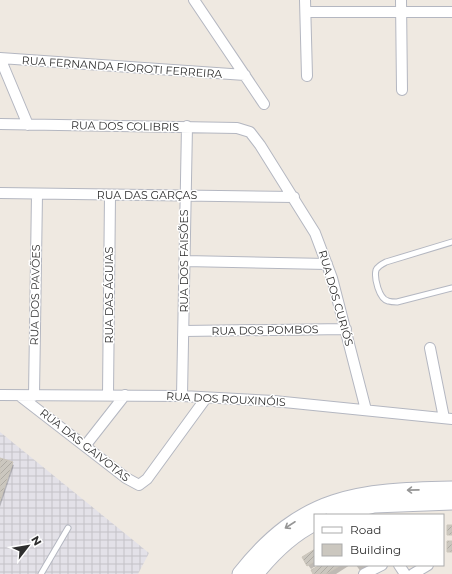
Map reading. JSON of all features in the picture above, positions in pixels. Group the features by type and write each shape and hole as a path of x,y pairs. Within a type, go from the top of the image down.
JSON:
{"main road":[{"path":"240,574 260,549 278,534 306,515 329,504 372,493 452,489"},
{"path":"338,514 374,505 452,502"},
{"path":"256,574 281,547 301,531 314,524"}],"street":[{"path":"194,0 264,104"},
{"path":"305,0 307,76"},
{"path":"401,0 402,90"},
{"path":"306,12 452,12"},
{"path":"0,58 28,125"},
{"name":"RUA FERNANDA FIOROTI FERREIRA","path":"0,58 245,75"},
{"name":"RUA DOS COLIBRIS","path":"0,124 187,126 238,128 250,132"},
{"name":"RUA DOS FAISÕES","path":"182,396 187,126"},
{"name":"RUA DOS CURIÓS","path":"250,132 294,197 315,233 327,264 346,329 366,410"},
{"name":"RUA DAS GARÇAS","path":"0,193 294,197"},
{"name":"RUA DOS PAVÕES","path":"34,396 36,194"},
{"name":"RUA DAS ÁGUIAS","path":"108,395 110,195"},
{"path":"185,261 327,264"},
{"name":"RUA DOS POMBOS","path":"184,331 346,329"},
{"path":"430,348 448,418"},
{"name":"RUA DOS ROUXINÓIS","path":"0,396 182,396 274,401 448,418"},
{"name":"RUA DAS GAIVOTAS","path":"20,396 131,482 139,485 147,479 206,398"},
{"path":"85,446 125,396"},
{"path":"364,574 380,566"},
{"path":"413,574 426,566"}],"lane":[{"path":"452,242 386,262 378,267 376,274 380,293 384,299 388,301 397,302 452,288"},
{"path":"41,574 68,528"}],"shaded area":[{"path":"0,432 149,553 138,574 0,574"}],"building":[{"path":"0,458 13,462 0,501"},
{"path":"447,525 452,525 452,535 447,535"},
{"path":"447,541 452,541 452,552 447,552"},
{"path":"314,550 314,562 307,566 302,557"},
{"path":"318,566 339,566 326,574 313,574 311,570"}]}
